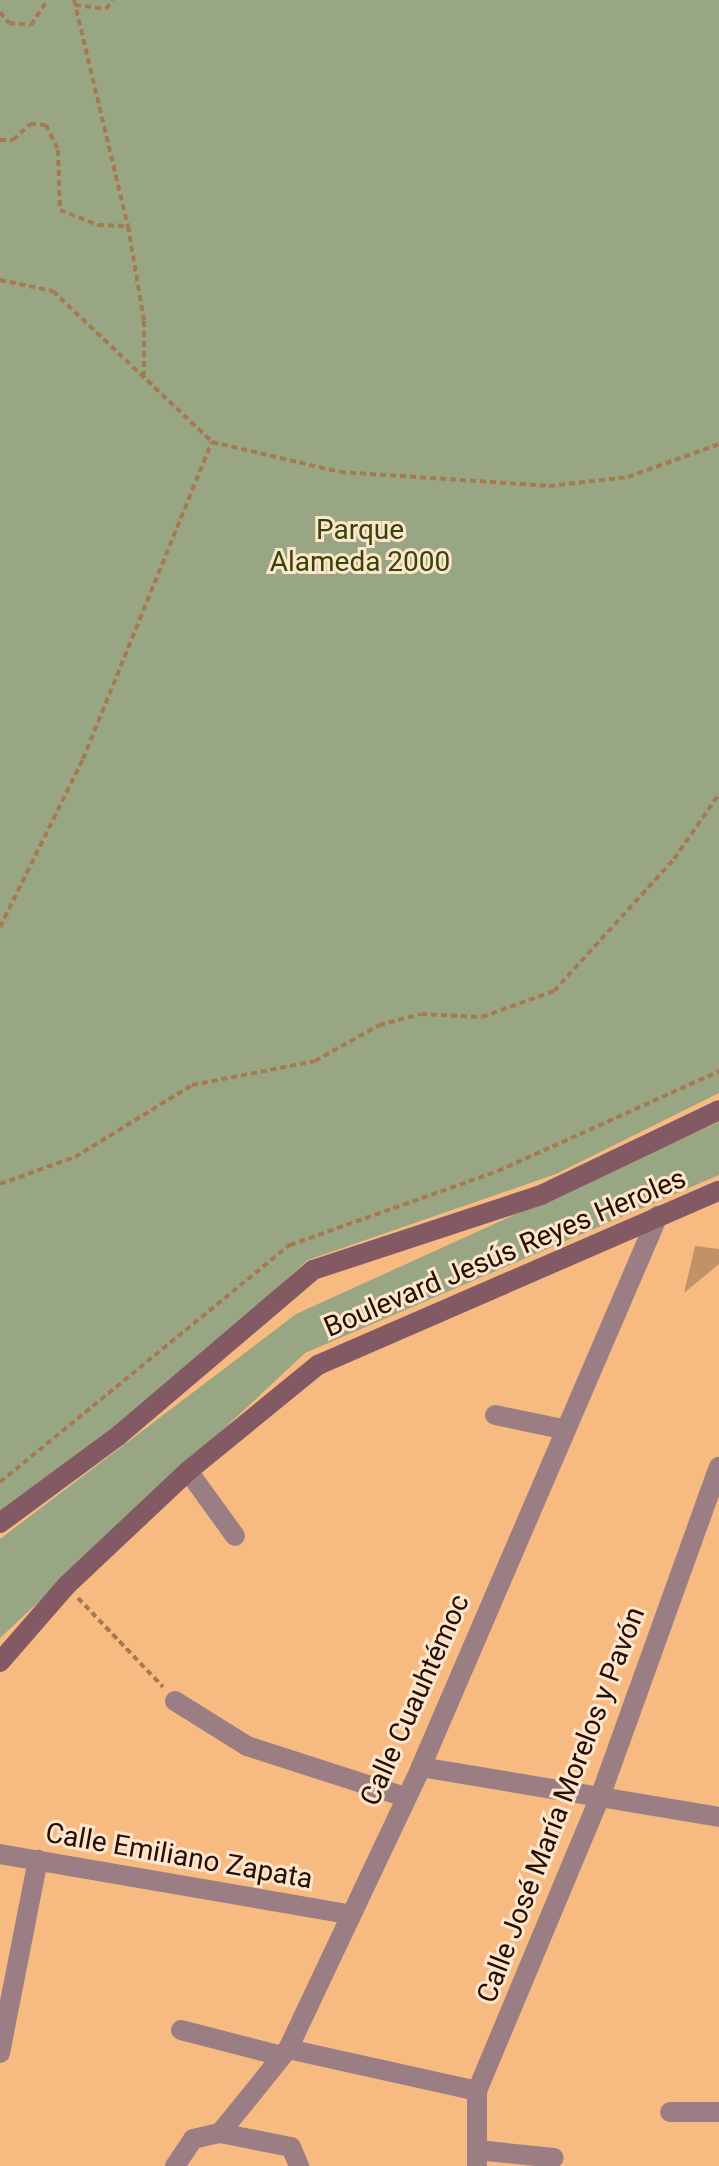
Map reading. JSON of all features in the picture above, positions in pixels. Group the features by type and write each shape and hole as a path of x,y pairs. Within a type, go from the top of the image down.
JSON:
{"main road":[{"name":"Boulevard Jesús Reyes Heroles","path":"0,1523 118,1436 313,1270 541,1195 719,1110"},
{"name":"Boulevard Jesús Reyes Heroles","path":"0,1662 67,1585 188,1471 271,1399 368,1338 719,1191"}],"street":[{"name":"Calle Cuauhtémoc","path":"175,2166 193,2139 220,2133 283,2052 402,1796 421,1767 562,1429 658,1216"},
{"path":"495,1415 562,1429"},
{"name":"Calle José María Morelos y Pavón","path":"477,2158 477,2091 600,1797 719,1467"},
{"path":"188,1471 235,1536"},
{"path":"175,1701 247,1746 402,1796"},
{"path":"421,1767 719,1817"},
{"name":"Calle Emiliano Zapata","path":"0,1854 349,1914"},
{"path":"0,2053 38,1860"},
{"path":"181,2030 477,2091"},
{"path":"670,2112 719,2112"},
{"path":"220,2133 291,2147 299,2166"},
{"path":"477,2158 554,2158"}],"path":[{"path":"0,12 9,23 31,25 47,0"},
{"path":"113,0 106,9 75,3 128,226 144,321 145,377"},
{"path":"0,140 13,140 30,124 46,125 58,150 60,210 98,225 128,226"},
{"path":"0,280 53,291 212,442 340,472 549,486 628,477 719,444"},
{"path":"0,927 83,759 212,442"},
{"path":"0,1184 75,1157 192,1085 315,1061 379,1025 421,1014 482,1017 554,991 674,859 719,794"},
{"path":"0,1482 290,1245 498,1171 719,1071"},
{"path":"67,1585 175,1701"}],"green space":[{"name":"Parque Alameda 2000","path":"0,0 719,0 719,1093 556,1174 308,1260 119,1430 0,1511"},
{"path":"719,1122 719,1175 305,1353 0,1638 0,1539 296,1314"}],"building":[{"path":"695,1246 719,1249 719,1264 684,1293"}]}
